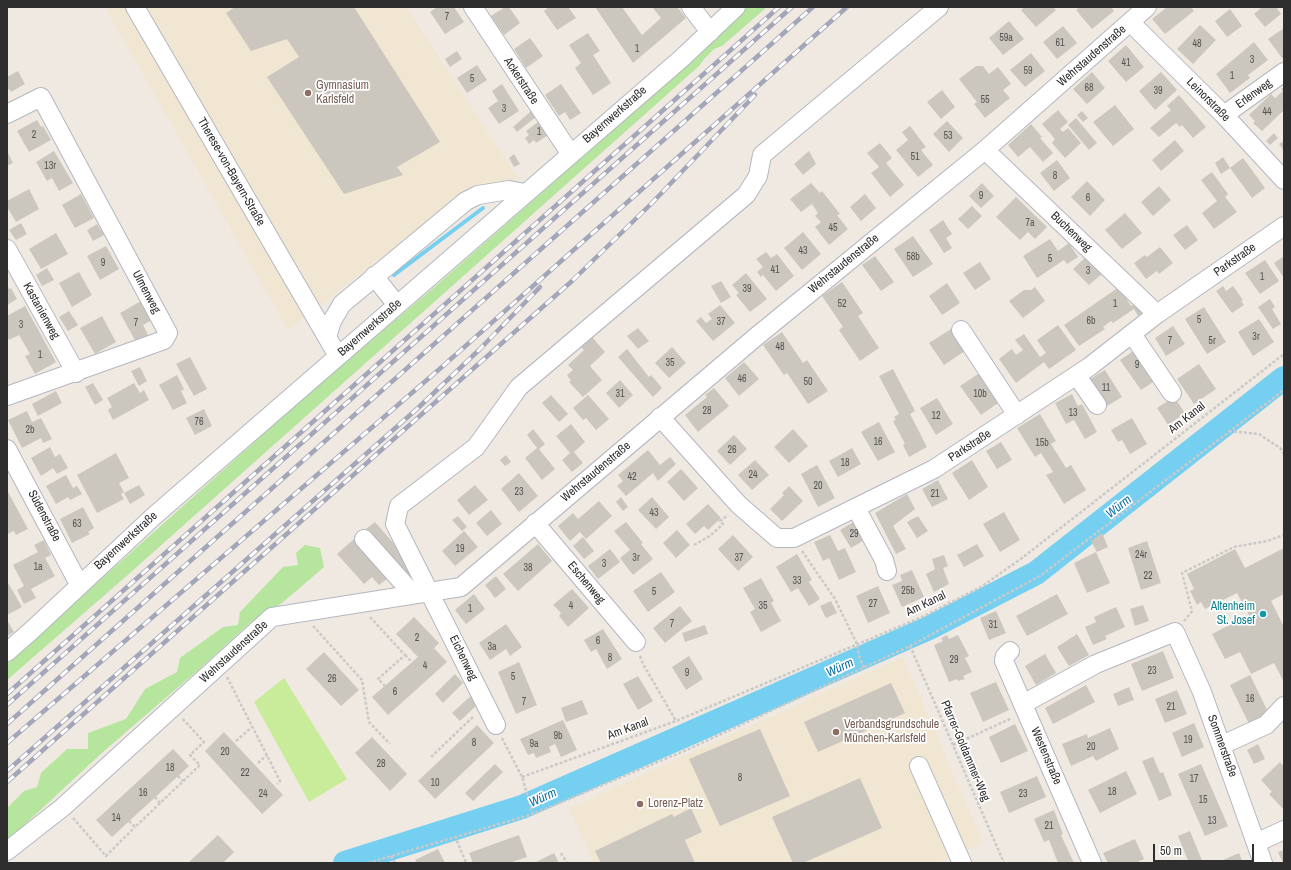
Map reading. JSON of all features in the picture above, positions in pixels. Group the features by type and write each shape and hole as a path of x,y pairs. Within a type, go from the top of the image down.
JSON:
{"street":[{"name":"Therese-von-Bayern-Straße","path":"135,7 338,356"},
{"name":"Ackerstraße","path":"473,7 570,153"},
{"path":"691,7 710,32"},
{"name":"Bayernwerkstraße","path":"7,652 154,516 526,193 710,32 736,7"},
{"path":"421,592 395,524 399,506 476,447 519,387 746,195 758,176 762,156 939,7"},
{"name":"Wehrstaudenstraße","path":"7,851 63,807 272,617 421,592 461,587 769,326 985,150 1147,7"},
{"name":"Leinorstraße","path":"1130,22 1224,115 1284,180"},
{"name":"Erlenweg","path":"1224,115 1284,72"},
{"name":"Ulmenweg","path":"7,114 41,97 168,333 164,340 76,373 7,396"},
{"name":"Buchenweg","path":"985,150 1157,314"},
{"path":"327,338 332,321 342,304 466,200 478,195 509,190 526,193"},
{"name":"Parkstraße","path":"794,538 934,469 1077,376 1157,314 1284,226"},
{"name":"Kastanienweg","path":"7,249 76,373"},
{"path":"374,276 397,305"},
{"path":"961,330 1017,415"},
{"path":"1132,334 1172,393"},
{"path":"1077,376 1097,405"},
{"path":"660,417 739,504 777,538 794,538"},
{"name":"Südenstraße","path":"7,449 79,584"},
{"path":"856,508 884,560 887,571"},
{"name":"Eschenweg","path":"536,524 636,642"},
{"path":"364,539 421,592"},
{"name":"Eichenweg","path":"421,592 496,725"},
{"path":"1025,708 1096,664 1175,632"},
{"name":"Sommerstraße","path":"1175,632 1202,692 1263,863"},
{"name":"Westenstraße","path":"1010,651 1005,656 1004,661 1092,863"},
{"path":"1222,745 1266,725 1284,706"},
{"path":"919,766 962,863"},
{"path":"1256,843 1284,830"}],"path":[{"name":"Am Kanal","path":"522,777 676,721 922,617 981,587 1022,558 1284,354"},
{"path":"368,863 533,814 691,748 910,646 1040,576 1228,431 1284,390"},
{"path":"1228,431 1258,434 1280,448 1284,454"},
{"path":"694,545 710,536 723,524 720,521 739,504"},
{"path":"1175,632 1192,611 1182,573 1234,547 1267,541 1284,535"},
{"path":"794,538 835,599 857,644 858,656 864,668"},
{"path":"358,603 412,662"},
{"path":"300,612 362,680 369,722 390,744"},
{"path":"636,642 642,664 676,721"},
{"name":"Pfarrer-Goldammer-Weg","path":"910,646 1004,863"},
{"path":"385,686 378,679 405,655"},
{"path":"220,664 280,781 277,784"},
{"path":"431,757 486,705"},
{"path":"63,807 106,856 200,765 190,754 204,742 173,707"},
{"path":"953,745 1025,708"},
{"path":"496,725 522,777 533,814"},
{"path":"236,741 252,727"},
{"path":"258,763 267,755"},
{"path":"178,776 183,781"},
{"path":"155,797 160,803"},
{"path":"129,821 135,827"},
{"path":"455,836 466,863"},
{"path":"561,852 567,863"},
{"path":"391,856 395,863"}],"shaded area":[{"name":"Gymnasium Karlsfeld","path":"105,7 406,7 519,180 470,188 288,330"},
{"name":"Verbandsgrundschule München-Karlsfeld","path":"903,657 983,843 940,861 940,863 594,863 569,808"}],"green space":[{"path":"747,7 767,7 722,46 714,49 699,66 130,573 7,680 7,664 52,623 314,389 438,284 662,87"},
{"path":"305,545 320,548 324,567 282,603 250,623 104,751 7,841 7,808 24,791 37,787 41,773 67,749 88,749 88,733 126,719 145,689 177,672 180,658 223,627 238,625 240,612 283,567 298,565 296,553"},
{"path":"284,678 347,779 309,802 254,702"}],"building":[{"name":"Gymnasium Karlsfeld","path":"235,7 354,7 440,142 397,167 403,175 344,194 267,77 299,57 287,39 251,51 226,13"},
{"path":"437,7 454,7 464,22 445,34 430,12"},
{"path":"505,7 509,7 520,23 504,35 491,16"},
{"path":"549,7 568,7 576,18 557,30 544,11"},
{"path":"595,7 622,7 642,35 661,18 652,7 677,7 686,18 633,63"},
{"path":"1025,7 1053,7 1056,10 1036,27 1021,10"},
{"path":"1080,7 1111,7 1114,11 1092,29 1076,10"},
{"path":"1167,7 1191,7 1194,11 1165,34 1152,19"},
{"path":"1262,7 1276,7 1281,14 1265,27 1254,14"},
{"path":"1230,9 1242,26 1227,37 1215,21"},
{"path":"1009,21 1024,39 1003,55 989,38"},
{"path":"1200,25 1216,40 1193,64 1177,49"},
{"path":"1063,26 1077,43 1057,59 1043,42"},
{"path":"1284,28 1284,57 1282,58 1268,39"},
{"path":"588,33 600,51 593,55 611,83 593,95 575,68 581,63 569,45"},
{"path":"530,38 543,56 526,68 514,49"},
{"path":"1254,42 1268,60 1248,75 1250,78 1230,93 1216,74"},
{"path":"1126,45 1144,67 1126,82 1108,61"},
{"path":"457,51 462,59 450,67 445,59"},
{"path":"1031,53 1045,71 1025,87 1010,70"},
{"path":"477,65 487,80 467,93 457,78"},
{"path":"976,66 983,66 989,74 998,67 1011,84 1003,90 1010,98 985,118 974,104 977,102 959,79"},
{"path":"18,71 25,84 11,92 9,89 7,90 7,77"},
{"path":"1092,72 1105,88 1087,104 1073,89"},
{"path":"1161,72 1177,90 1155,110 1139,91"},
{"path":"502,84 519,111 499,124 488,108 498,101 492,91"},
{"path":"561,84 581,113 570,120 565,112 559,116 545,95"},
{"path":"1284,87 1284,110 1262,131 1253,123 1255,121 1249,115 1271,94 1275,98 1283,91 1281,89"},
{"path":"942,90 955,107 941,119 927,102"},
{"path":"1179,95 1206,127 1193,138 1182,125 1180,127 1176,123 1159,137 1150,128 1171,110 1167,106"},
{"path":"1115,105 1134,129 1113,146 1093,122"},
{"path":"1058,110 1068,122 1060,129 1063,132 1068,128 1081,143 1065,158 1052,143 1055,139 1042,124"},
{"path":"531,111 536,117 517,132 513,127"},
{"path":"1082,111 1088,118 1083,122 1077,115"},
{"path":"1076,118 1097,143 1089,150 1068,125"},
{"path":"37,120 41,127 43,126 51,140 29,152 17,131"},
{"path":"541,120 551,133 536,143 534,140 529,144 525,138 529,135 526,131"},
{"path":"947,121 963,138 949,152 933,134"},
{"path":"1031,124 1042,137 1040,138 1053,153 1043,162 1030,147 1018,157 1008,145"},
{"path":"910,126 926,147 921,150 933,165 918,177 896,150 908,140 902,132"},
{"path":"1274,133 1278,138 1270,145 1266,141"},
{"path":"1175,140 1184,151 1161,171 1152,160"},
{"path":"1284,141 1284,151 1279,144"},
{"path":"880,143 892,158 886,163 904,185 890,197 871,173 879,167 867,153"},
{"path":"7,151 13,163 7,166"},
{"path":"54,151 73,183 59,191 52,178 47,181 36,162"},
{"path":"809,151 816,164 803,175 794,164"},
{"path":"514,154 520,164 514,167 509,158"},
{"path":"1223,157 1230,168 1221,174 1215,163"},
{"path":"1243,158 1265,188 1252,198 1230,168"},
{"path":"1057,160 1070,178 1054,191 1040,173"},
{"path":"1212,172 1228,194 1225,197 1237,212 1214,229 1202,213 1217,201 1201,180"},
{"path":"1087,181 1105,200 1090,216 1071,197"},
{"path":"811,183 820,193 822,191 840,214 837,215 848,229 829,245 815,227 821,222 815,216 818,213 812,204 801,212 790,199"},
{"path":"982,183 994,196 981,208 969,196"},
{"path":"1159,186 1171,200 1153,216 1141,202"},
{"path":"29,189 39,209 16,222 7,207 7,201"},
{"path":"81,194 94,218 75,228 62,205"},
{"path":"865,194 876,208 861,221 850,207"},
{"path":"1016,197 1047,227 1035,239 1028,232 1020,240 996,217"},
{"path":"972,206 982,216 968,229 958,219"},
{"path":"1125,213 1142,233 1122,249 1105,230"},
{"path":"943,220 952,234 946,238 952,248 944,253 929,230"},
{"path":"21,223 27,234 16,240 9,230"},
{"path":"97,224 104,235 93,241 87,230"},
{"path":"1187,225 1198,240 1185,250 1173,235"},
{"path":"803,232 821,254 802,270 784,248"},
{"path":"56,233 68,254 41,269 29,249"},
{"path":"913,236 933,264 913,277 894,249"},
{"path":"1050,239 1058,251 1069,243 1078,257 1067,264 1064,260 1037,278 1023,256"},
{"path":"106,246 119,269 100,280 87,256"},
{"path":"1160,247 1173,263 1159,274 1157,271 1146,279 1134,263 1145,255 1147,257"},
{"path":"766,252 771,258 777,254 794,276 776,291 763,275 761,277 757,272 763,267 756,259"},
{"path":"875,256 894,282 881,291 862,265"},
{"path":"1087,256 1103,273 1089,285 1073,269"},
{"path":"1284,256 1284,278 1274,263"},
{"path":"1265,260 1279,281 1260,294 1245,273"},
{"path":"980,262 991,279 975,290 963,273"},
{"path":"47,268 54,280 42,286 36,275"},
{"path":"79,272 92,295 72,307 59,283"},
{"path":"746,273 767,299 750,312 736,295 739,293 732,285"},
{"path":"721,281 731,297 721,303 711,286"},
{"path":"842,282 863,313 858,316 879,348 860,361 839,330 843,327 822,296"},
{"path":"947,283 960,303 942,315 929,296"},
{"path":"7,285 9,289 11,288 17,299 7,305"},
{"path":"1223,286 1226,291 1233,286 1243,300 1241,301 1244,305 1232,313 1216,291"},
{"path":"1035,287 1045,301 1023,318 1009,301 1024,290 1031,290"},
{"path":"1119,287 1131,306 1139,301 1146,310 1138,316 1134,309 1113,323 1111,321 1103,327 1105,329 1079,346 1064,325"},
{"path":"1270,299 1275,307 1272,309 1281,324 1273,329 1258,307"},
{"path":"141,301 152,320 143,325 148,335 136,342 120,313"},
{"path":"720,305 735,323 713,341 696,321 701,317 706,323 712,319 708,314"},
{"path":"25,306 56,362 35,374 25,356 30,354 19,335 9,340 7,336 7,316"},
{"path":"1204,307 1226,342 1207,354 1185,319"},
{"path":"69,311 78,325 68,331 59,317"},
{"path":"102,316 116,342 95,354 80,328"},
{"path":"1259,319 1274,342 1253,356 1238,332"},
{"path":"1058,325 1076,350 1049,369 1044,362 1016,383 999,359 1012,349 1016,355 1023,350 1015,340 1024,334 1040,357 1046,353 1037,340"},
{"path":"1173,326 1185,344 1166,356 1155,338"},
{"path":"638,328 649,341 638,349 627,336"},
{"path":"951,329 965,351 944,365 929,343"},
{"path":"782,332 803,363 807,360 828,391 808,404 787,373 784,375 763,345"},
{"path":"592,337 605,352 590,366 602,380 583,397 569,382 571,381 567,375 573,370 568,365 584,350 581,347"},
{"path":"672,347 686,363 669,378 655,363"},
{"path":"627,349 649,377 651,375 662,388 653,397 618,357"},
{"path":"1135,350 1156,380 1141,390 1120,360"},
{"path":"190,357 207,389 194,396 176,364"},
{"path":"744,362 759,379 739,396 725,378"},
{"path":"1199,364 1216,389 1194,404 1177,379"},
{"path":"140,367 147,381 139,386 131,371"},
{"path":"893,369 915,411 910,414 927,447 909,457 903,445 905,444 893,421 896,420 894,417 899,414 879,376"},
{"path":"1105,370 1122,397 1107,406 1090,379"},
{"path":"981,372 1001,401 981,415 960,386"},
{"path":"177,375 184,389 181,391 187,403 173,410 159,385"},
{"path":"620,380 633,395 619,408 606,393"},
{"path":"93,383 103,400 95,405 85,387"},
{"path":"134,383 140,393 144,390 149,400 113,420 108,410 112,407 107,398"},
{"path":"714,388 729,406 698,432 685,415 707,397 705,395"},
{"path":"56,391 62,403 38,416 32,404"},
{"path":"1072,394 1078,406 1082,404 1097,432 1085,439 1074,420 1066,424 1055,403"},
{"path":"551,395 568,414 559,422 542,403"},
{"path":"588,395 609,419 596,430 586,418 583,420 573,408"},
{"path":"1174,397 1185,413 1168,425 1157,408"},
{"path":"937,398 953,424 936,435 920,408"},
{"path":"204,409 212,426 195,435 186,418"},
{"path":"27,411 32,422 41,418 52,439 43,443 41,438 22,448 8,420"},
{"path":"1040,414 1056,441 1051,444 1066,468 1071,465 1086,490 1064,504 1046,475 1053,472 1041,453 1035,457 1017,428"},
{"path":"1132,418 1147,444 1130,454 1122,440 1118,442 1111,430"},
{"path":"879,422 895,452 878,461 861,432"},
{"path":"571,424 585,442 574,452 583,463 572,472 562,460 570,453 556,436"},
{"path":"533,429 545,444 539,449 555,469 542,480 525,458 537,448 527,435"},
{"path":"793,429 808,446 789,463 774,447"},
{"path":"734,435 747,449 730,465 717,451"},
{"path":"1001,442 1012,460 997,469 986,451"},
{"path":"50,447 55,457 60,454 68,468 57,474 53,468 41,476 31,458"},
{"path":"852,448 861,464 838,477 829,461"},
{"path":"648,450 660,465 670,457 676,464 658,481 653,473 626,496 617,486 623,481 618,475"},
{"path":"116,453 129,478 119,483 124,492 121,494 124,499 97,513 77,475"},
{"path":"506,455 511,462 505,466 500,460"},
{"path":"755,460 769,475 752,490 738,475"},
{"path":"972,460 988,487 969,500 952,473"},
{"path":"817,465 835,498 818,507 801,474"},
{"path":"681,469 698,488 684,501 667,482"},
{"path":"519,473 538,496 519,512 501,489"},
{"path":"66,475 73,488 77,486 82,494 70,500 68,497 56,504 46,486"},
{"path":"938,480 948,499 932,507 922,489"},
{"path":"139,485 145,495 130,504 124,493"},
{"path":"475,485 488,500 469,515 457,500"},
{"path":"789,486 803,501 782,521 770,509 784,495 782,493"},
{"path":"7,490 28,529 16,535 14,531 7,534"},
{"path":"907,494 915,509 893,526 906,549 896,554 875,513"},
{"path":"621,497 628,507 623,511 616,502"},
{"path":"652,497 669,517 656,529 638,510"},
{"path":"599,501 612,516 586,539 580,532 570,541 558,526 573,513 578,519"},
{"path":"708,504 721,518 708,530 704,526 695,534 686,524"},
{"path":"83,507 94,528 88,532 90,534 72,543 60,519"},
{"path":"491,510 502,524 487,536 476,523"},
{"path":"1004,512 1020,540 1000,552 983,524"},
{"path":"458,516 467,527 462,531 452,520"},
{"path":"918,516 928,531 917,538 907,522"},
{"path":"857,520 868,538 851,548 840,530"},
{"path":"375,522 416,569 408,576 366,529"},
{"path":"626,522 643,543 641,544 653,559 633,575 620,558 630,550 614,531"},
{"path":"677,530 690,545 676,558 663,543"},
{"path":"464,531 478,547 455,566 442,551"},
{"path":"1102,533 1108,547 1097,552 1091,541"},
{"path":"733,535 753,557 738,571 718,549"},
{"path":"830,535 838,551 845,548 856,572 839,580 829,558 823,561 814,542"},
{"path":"583,537 594,551 584,559 573,546"},
{"path":"354,539 388,578 379,585 372,577 364,584 337,554"},
{"path":"44,540 51,555 45,558 55,576 31,589 36,598 24,604 17,590 24,586 13,565 38,552 34,545"},
{"path":"1147,541 1161,583 1141,590 1128,548"},
{"path":"538,544 552,561 518,591 503,574"},
{"path":"977,544 984,556 964,567 957,555"},
{"name":"Altenheim St. Josef","path":"1284,548 1284,594 1271,601 1284,627 1284,682 1274,663 1251,674 1240,652 1225,659 1212,634 1249,615 1237,593 1205,609 1201,602 1197,605 1190,591 1194,589 1187,574 1235,549 1245,568"},
{"path":"610,549 620,562 598,579 588,566"},
{"path":"1096,552 1110,583 1087,593 1074,563"},
{"path":"797,554 812,580 809,582 820,599 809,606 798,588 791,592 776,567"},
{"path":"944,555 948,566 943,568 949,584 934,592 926,574 935,569 932,559"},
{"path":"912,570 924,597 902,607 892,585 902,581 900,575"},
{"path":"661,572 675,592 648,612 633,591"},
{"path":"496,576 506,589 495,598 485,585"},
{"path":"761,578 774,601 771,603 781,621 761,632 750,612 755,609 743,588"},
{"path":"7,581 22,607 7,615"},
{"path":"878,586 890,613 868,623 856,596"},
{"path":"572,589 589,608 568,627 559,616 561,613 553,605"},
{"path":"474,594 485,609 466,624 455,610"},
{"path":"1057,594 1068,614 1027,636 1016,616"},
{"path":"831,601 837,613 826,618 820,606"},
{"path":"1143,605 1149,621 1135,626 1130,609"},
{"path":"680,606 692,621 665,643 653,628"},
{"path":"1116,607 1125,627 1105,636 1107,639 1093,645 1085,627 1096,622 1094,617"},
{"path":"996,611 1006,633 989,640 980,618"},
{"path":"414,617 439,643 434,648 447,662 388,715 372,697 418,657 396,634"},
{"path":"7,620 14,632 7,636"},
{"path":"506,624 522,647 510,656 506,649 490,660 479,643"},
{"path":"705,625 708,634 685,642 682,633"},
{"path":"603,629 622,659 607,669 596,649 591,652 584,640"},
{"path":"1077,634 1089,655 1069,666 1057,647"},
{"path":"947,635 949,639 958,635 969,656 965,658 972,672 963,676 965,679 958,681 957,679 949,682 934,645 943,641 941,638"},
{"path":"1163,651 1174,678 1142,691 1131,664"},
{"path":"324,652 359,690 341,706 306,669"},
{"path":"1045,654 1056,673 1036,685 1025,666"},
{"path":"689,656 703,679 686,690 672,667"},
{"path":"519,662 537,705 516,714 498,672"},
{"path":"455,674 463,683 443,703 435,694"},
{"path":"1250,675 1269,714 1249,724 1230,685"},
{"path":"638,676 653,701 638,710 623,684"},
{"path":"996,682 1009,710 983,722 970,693"},
{"path":"891,683 905,713 818,752 804,722"},
{"path":"1086,685 1095,702 1053,724 1045,708"},
{"path":"1129,687 1134,700 1118,706 1113,694"},
{"path":"1177,690 1187,714 1165,723 1155,699"},
{"path":"473,694 480,702 460,721 452,713"},
{"path":"582,700 588,714 566,722 561,708"},
{"path":"563,720 577,750 561,757 555,744 549,747 551,752 536,758 534,753 528,755 520,739"},
{"path":"1194,723 1204,747 1182,757 1172,733"},
{"path":"1015,724 1028,751 1001,763 989,737"},
{"path":"477,725 494,743 435,799 418,781"},
{"path":"1110,728 1119,749 1096,761 1093,756 1071,766 1062,744 1087,734 1088,738"},
{"path":"760,729 790,796 720,826 689,759"},
{"path":"224,732 283,795 262,814 205,751"},
{"path":"372,737 407,774 390,791 355,753"},
{"path":"1258,744 1265,759 1254,764 1247,750"},
{"path":"173,749 189,766 112,837 96,820"},
{"path":"1153,757 1160,773 1163,772 1172,795 1159,801 1142,761"},
{"path":"1280,762 1284,767 1283,809 1269,794 1272,792 1261,780"},
{"path":"495,764 503,772 473,801 465,793"},
{"path":"1201,764 1228,826 1205,836 1178,774"},
{"path":"1126,771 1137,794 1100,813 1088,790"},
{"path":"1037,776 1046,797 1009,813 1000,792"},
{"path":"860,778 882,828 803,863 793,863 772,817"},
{"path":"691,808 702,832 685,840 695,863 601,863 595,851 672,814 674,817"},
{"path":"1054,810 1063,834 1061,835 1074,863 1058,863 1049,840 1044,842 1034,819"},
{"path":"1190,831 1203,863 1189,863 1178,836"},
{"path":"218,835 234,852 223,863 188,863"},
{"path":"519,835 527,857 509,863 473,863 469,853"},
{"path":"1135,839 1144,859 1135,863 1108,863 1103,853"},
{"path":"438,849 445,863 417,863 415,860"},
{"path":"1284,850 1284,863 1283,863 1278,852"},
{"path":"554,853 559,863 534,863"},
{"path":"1239,853 1243,863 1216,863"}],"waterway":[{"path":"394,275 483,208"},
{"name":"Würm","path":"345,863 522,807 929,628 1036,573 1284,378"}],"railway":[{"path":"7,694 779,7"},
{"path":"7,705 792,7"},
{"path":"7,724 813,7"},
{"path":"7,743 443,366 847,7"},
{"path":"7,782 572,281 652,203 755,95"},
{"path":"7,771 418,408 479,350 540,287"}],"place":[{"name":"Gymnasium Karlsfeld","path":"308,93"},
{"name":"Altenheim St. Josef","path":"1263,614"},
{"name":"Verbandsgrundschule München-Karlsfeld","path":"836,732"},
{"name":"Lorenz-Platz","path":"640,804"}]}
